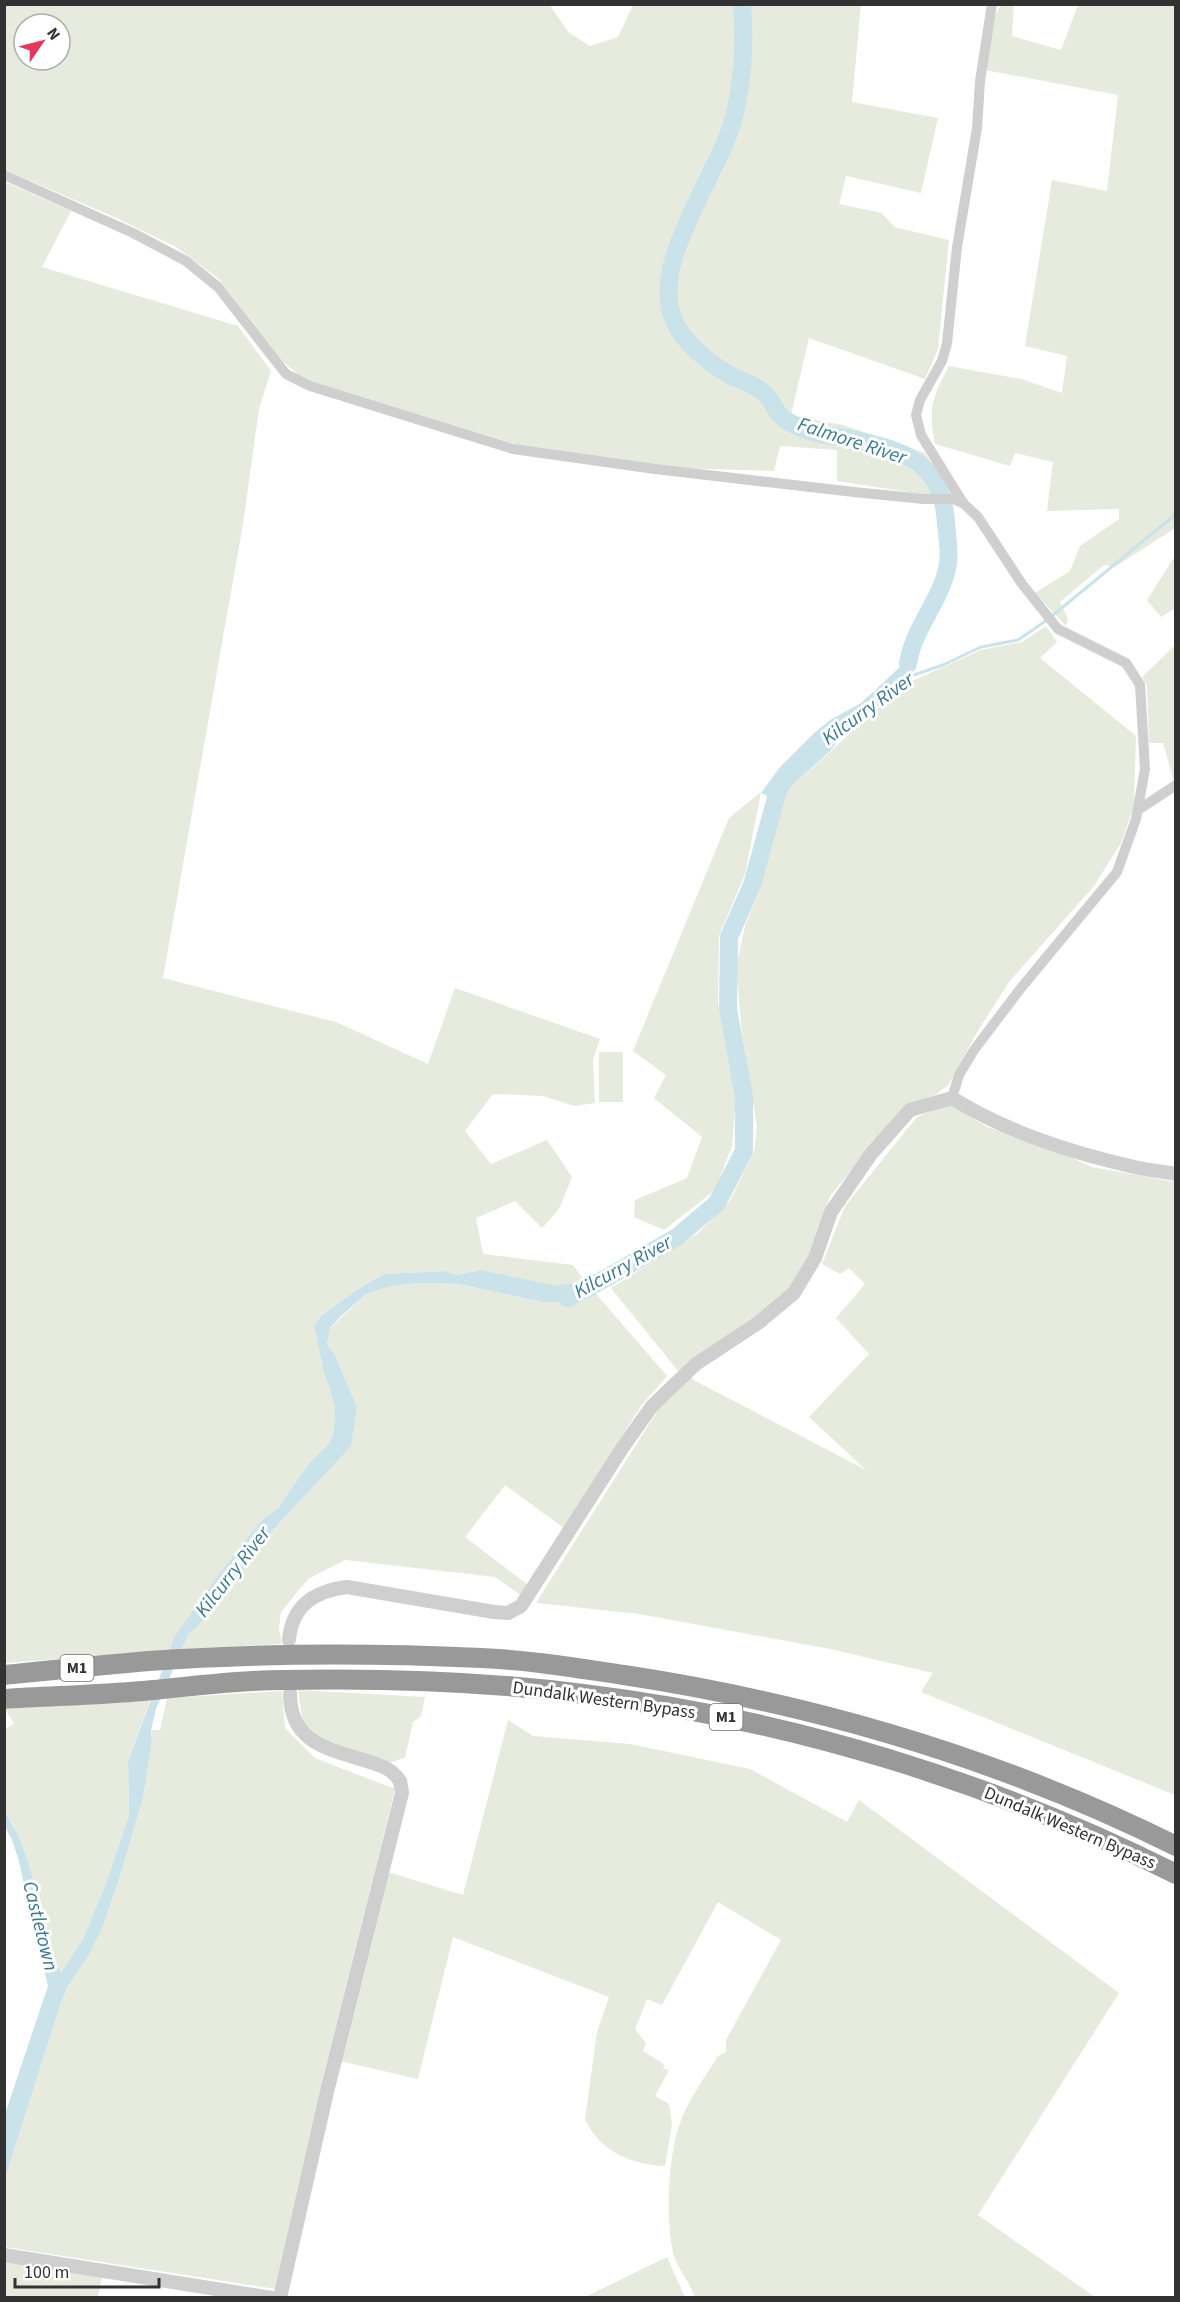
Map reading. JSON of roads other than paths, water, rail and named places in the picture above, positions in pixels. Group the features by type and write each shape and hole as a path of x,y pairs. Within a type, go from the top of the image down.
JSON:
{"highway":[{"name":"Dundalk Western Bypass","path":"4,1675 149,1661 351,1655 482,1658 550,1664 708,1690 843,1721 937,1749 1009,1775 1126,1821 1176,1846"},
{"name":"Dundalk Western Bypass","path":"4,1699 277,1680 408,1680 508,1686 583,1694 728,1718 862,1751 993,1794 1069,1824 1176,1874"}],"street":[{"path":"952,1098 959,1075 974,1050 1021,988 1117,872 1138,810 1145,769 1140,685 1126,663 1058,629 1038,606 978,517 958,501 921,435 916,415 920,400 942,361 947,343 957,247 977,128 980,81 992,4"},
{"path":"4,175 133,233 186,261 218,287 286,374 310,386 513,449 655,469 958,501"},
{"path":"1138,810 1176,785"},
{"path":"289,1640 290,1627 303,1605 316,1595 330,1589 347,1587 508,1613 521,1606 622,1447 652,1406 696,1364 758,1323 794,1293 815,1258 831,1212 872,1154 910,1110 952,1098 978,1114 1023,1134 1130,1166 1176,1174"},
{"path":"280,2298 327,2092 402,1793 400,1780 386,1767 316,1743 301,1731 293,1717 290,1693"},
{"path":"8,2256 272,2298"}],"water":[{"path":"909,640 917,644 909,680 842,735 831,750 777,800 761,793 780,767 813,734 830,720 861,703 900,667"},
{"name":"Castletown","path":"481,1270 557,1286 585,1281 597,1295 579,1302 542,1302 458,1284 416,1283 387,1287 366,1294 330,1328 327,1345 335,1355 357,1407 351,1446 273,1530 231,1586 198,1626 189,1633 156,1709 151,1730 152,1742 143,1798 118,1883 103,1926 61,2002 5,2178 5,2114 48,1986 19,1861 5,1827 5,1812 16,1832 31,1872 46,1933 61,1973 83,1939 106,1883 129,1815 128,1761 175,1636 262,1520 278,1508 310,1462 329,1444 334,1431 335,1406 323,1369 314,1326 321,1316 358,1289 384,1274 445,1271 456,1275"}],"waterway":[{"name":"Falmore River","path":"742,4 743,61 734,117 715,165 689,218 670,272 669,298 674,321 683,336 697,351 728,374 760,390 769,398 780,415 790,423 817,433 888,448 917,462 937,485 943,502 949,554 948,564 940,590 916,638 908,664"},
{"name":"Kilcurry River","path":"1052,616 1176,514"},
{"name":"Kilcurry River","path":"908,677 943,665 981,647 1018,640 1047,620"},
{"name":"Kilcurry River","path":"568,1298 677,1237 717,1203 744,1151 744,1096 728,1009 729,937 752,885 779,787 786,779"}]}
